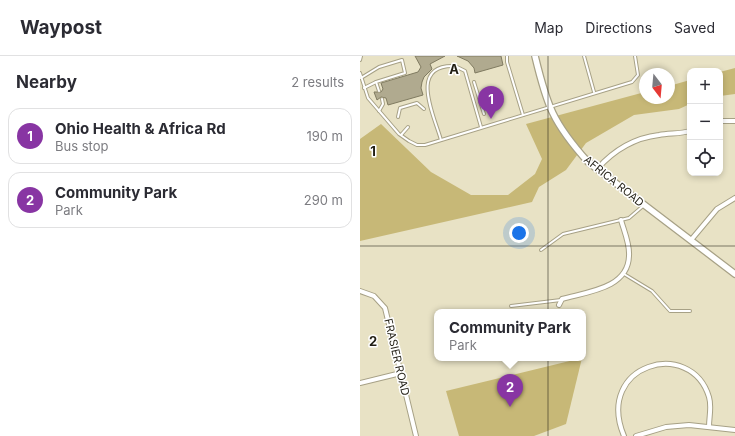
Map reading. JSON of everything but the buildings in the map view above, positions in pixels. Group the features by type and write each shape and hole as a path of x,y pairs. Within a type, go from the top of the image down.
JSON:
{"street":[{"name":"AFRICA ROAD","path":"536,56 548,106 568,139 596,169 735,274"},
{"path":"723,122 735,121"},
{"path":"596,169 618,148 631,142 647,136 687,131"},
{"path":"691,240 717,209 735,198"},
{"path":"559,305 562,299 606,287 617,281 624,274 629,255 622,220"},
{"name":"FRASIER ROAD","path":"360,291 374,296 386,308 416,436"},
{"path":"624,436 618,416 620,395 626,384 636,373 658,364 669,364 682,367 695,375 702,383 709,398 709,427"},
{"path":"360,383 401,373"},
{"path":"636,436 672,427 688,425 735,430"}],"lane":[{"path":"360,60 361,56"},
{"path":"507,56 507,62 523,115"},
{"path":"584,56 594,92"},
{"path":"360,73 368,98 379,111 408,141 417,145 425,145 637,79 638,70 635,56"},
{"path":"361,78 384,65 402,60 405,73 376,82 364,88"},
{"path":"441,140 426,86 430,75 435,71 451,66 461,68 464,72 481,128"},
{"path":"376,82 379,91"},
{"path":"474,82 484,114"},
{"path":"472,95 478,93"},
{"path":"379,111 383,104 382,99"},
{"path":"398,117 400,108 417,103 424,109"},
{"path":"401,135 408,127"},
{"path":"541,250 563,234 622,220 632,216 644,205"},
{"path":"624,274 652,290 670,311 690,311"},
{"path":"511,306 562,299"}],"shaded area":[{"path":"735,68 735,94 723,96 723,71"},
{"path":"687,81 687,105 679,109 634,115 586,143 566,170 539,187 532,202 360,241 360,139 381,124 431,172 471,195 508,195 535,174 542,159 526,124 639,94 639,104 675,104 675,84"},
{"path":"570,361 581,361 566,424 534,436 459,436 446,391"}],"place":[{"name":"Ohio Health & Africa Rd","path":"491,119"},
{"name":"Community Park","path":"510,407"}]}
